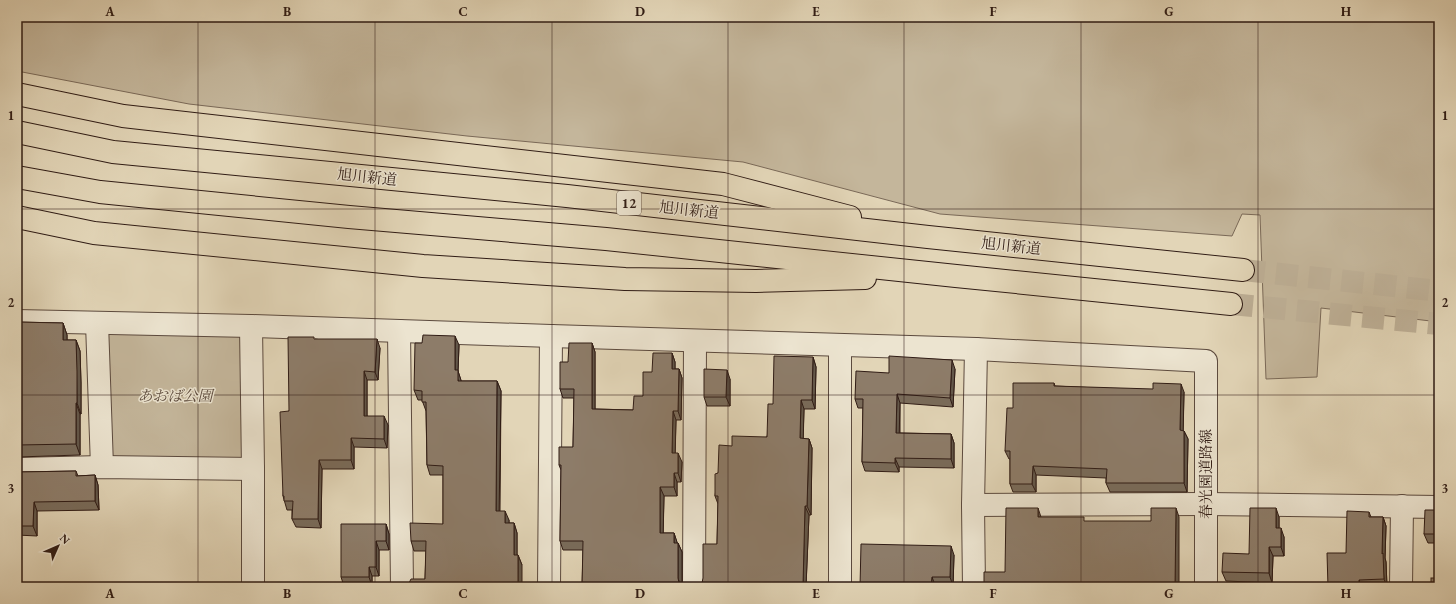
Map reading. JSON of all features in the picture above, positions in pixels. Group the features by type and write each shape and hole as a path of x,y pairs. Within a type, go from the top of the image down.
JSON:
{"highway":[{"name":"12","path":"17,94 123,116 723,184 928,237"},
{"name":"旭川新道","path":"17,132 113,152 567,196 928,237 1243,270"},
{"path":"17,177 100,192 341,216 606,239 1231,304"},
{"path":"17,217 102,234 423,266 625,279 756,281 956,276"}],"street":[{"path":"17,321 251,326 976,349 974,587"},
{"path":"97,323 102,467"},
{"path":"251,326 254,470 253,587"},
{"path":"399,331 402,587"},
{"path":"549,587 551,336"},
{"path":"694,587 695,341"},
{"path":"840,345 840,587"},
{"name":"春光園道路線","path":"976,349 1206,361 1206,587"},
{"path":"17,469 102,467 254,470"},
{"path":"974,505 1206,504 1439,507"},
{"path":"1401,587 1402,506"}],"green space":[{"path":"17,17 1439,17 1439,322 1321,308 1317,377 1266,379 1260,215 1242,214 1232,236 940,214 743,162 467,136 189,104 17,71"},
{"name":"あおば公園","path":"97,323 251,326 253,469 102,467"}],"building":[{"path":"17,322 63,323 63,340 76,340 76,444 17,445"},
{"path":"423,335 455,336 455,370 458,370 458,381 497,381 496,511 505,511 505,523 514,523 514,555 518,555 518,587 410,587 409,583 411,579 425,579 426,541 411,541 410,523 443,524 443,466 427,465 426,402 422,402 422,391 414,390 415,343 422,343"},
{"path":"288,337 314,337 314,339 377,339 375,372 364,371 364,416 384,416 384,439 351,438 351,460 319,460 318,519 292,519 293,501 284,501 283,496 280,412 289,411"},
{"path":"569,343 592,343 592,409 633,410 634,396 643,396 643,372 652,372 653,353 672,353 672,369 679,369 678,411 673,411 672,453 678,453 678,473 674,473 674,487 660,487 660,533 674,533 674,543 678,543 679,583 676,583 676,587 582,587 583,541 560,541 561,465 559,465 559,447 573,447 574,389 560,389 560,362 568,362"},
{"path":"774,356 813,357 812,400 801,400 800,438 809,439 807,506 805,506 803,586 814,587 719,587 719,583 702,583 703,544 717,544 718,496 715,496 715,474 718,473 719,445 732,446 732,436 767,437 768,404 773,404"},
{"path":"889,356 952,360 950,398 897,394 896,433 951,434 951,459 895,458 895,463 862,462 863,399 855,399 856,371 889,373"},
{"path":"704,369 727,370 726,397 704,397"},
{"path":"1013,383 1054,383 1054,386 1153,389 1153,383 1181,384 1180,430 1184,431 1184,483 1106,483 1107,469 1033,466 1032,484 1010,484 1010,451 1005,451 1007,408 1013,408"},
{"path":"76,471 76,476 95,475 95,501 34,502 33,526 17,526 17,472"},
{"path":"1006,508 1038,508 1038,517 1084,517 1084,521 1151,521 1151,508 1176,508 1175,587 984,587 984,572 1005,572"},
{"path":"1250,508 1276,508 1276,528 1281,528 1281,547 1269,547 1269,573 1222,572 1223,553 1249,554"},
{"path":"1439,509 1439,534 1424,534 1425,510"},
{"path":"1347,511 1369,512 1369,517 1383,517 1382,554 1383,553 1384,579 1359,580 1359,587 1328,587 1327,553 1346,553"},
{"path":"341,524 386,524 386,541 376,541 376,567 369,567 369,577 341,577"},
{"path":"861,544 951,546 950,577 932,577 931,587 860,587"},
{"path":"1431,578 1439,578 1439,587 1431,587"},
{"path":"292,583 355,584 355,587 292,587"}],"tunnel":[{"path":"1243,270 1439,291"},
{"path":"1231,304 1439,324"}]}
